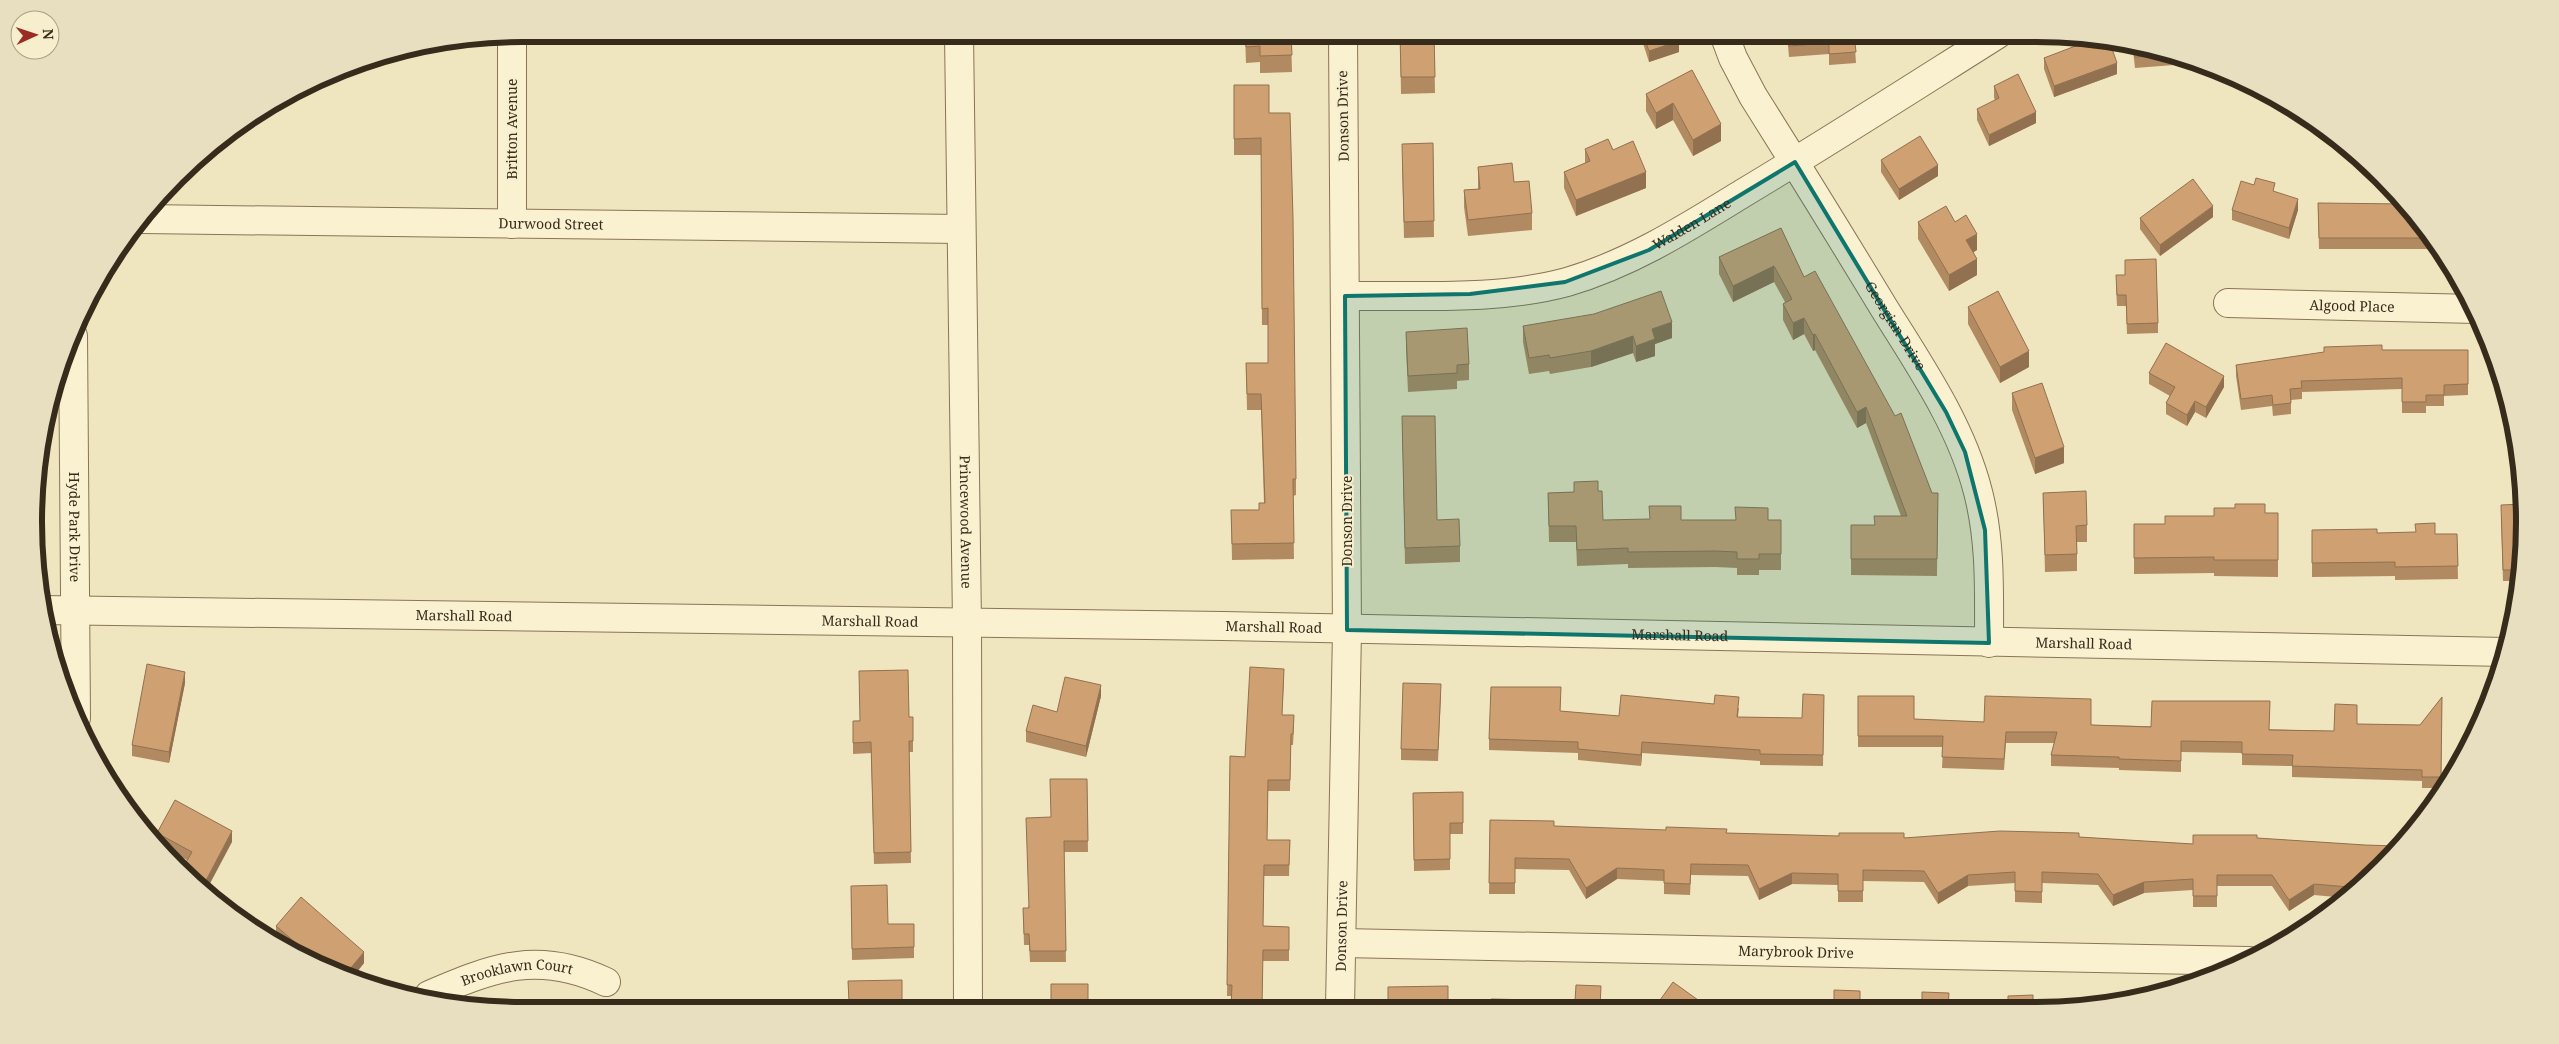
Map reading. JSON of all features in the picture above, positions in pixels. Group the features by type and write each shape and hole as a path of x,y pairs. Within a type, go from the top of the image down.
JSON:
{"street":[{"name":"Princewood Avenue","path":"959,42 966,623 968,1002"},
{"name":"Donson Drive","path":"1340,1002 1347,630 1342,42"},
{"name":"Georgian Drive","path":"1727,42 1733,58 1753,96 1941,403 1966,452 1979,493 1985,530 1989,572 1989,643"},
{"name":"Walden Lane","path":"1345,296 1470,294 1521,290 1565,282 1604,270 1649,250 1985,42"},
{"name":"Britton Avenue","path":"512,43 512,224"},
{"name":"Durwood Street","path":"151,219 961,229"},
{"name":"Algood Place","path":"2228,303 2466,309"},
{"name":"Hyde Park Drive","path":"73,354 76,697"},
{"name":"Marshall Road","path":"51,610 966,623 2498,652"},
{"name":"Marybrook Drive","path":"1342,943 2230,961"},
{"name":"Brooklawn Court","path":"434,993 467,978 501,968 532,963 558,965 585,972 606,982"}],"highlighted area":[{"path":"1795,162 1946,412 1965,452 1985,530 1989,643 1347,630 1345,296 1470,294 1565,282 1649,250"}],"building":[{"path":"1246,42 1291,42 1292,55 1260,56 1260,46 1246,47"},
{"path":"1400,42 1434,42 1435,77 1401,77"},
{"path":"1646,42 1676,42 1649,51"},
{"path":"1789,42 1855,42 1856,52 1829,54 1829,43 1789,46"},
{"path":"2078,45 2112,49 2117,63 2054,86 2044,58"},
{"path":"2134,53 2148,56 2135,57"},
{"path":"1692,70 1721,124 1693,140 1673,103 1656,113 1646,94"},
{"path":"2018,74 2036,112 1989,135 1977,109 1999,98 1994,86"},
{"path":"1234,85 1269,85 1269,113 1290,113 1296,479 1293,479 1294,543 1232,544 1231,510 1259,510 1259,503 1265,503 1261,394 1247,394 1246,363 1268,363 1268,308 1262,309 1261,138 1234,139"},
{"path":"1920,136 1938,165 1899,189 1881,160"},
{"path":"1608,139 1613,150 1633,141 1646,172 1576,200 1564,172 1590,161 1585,149"},
{"path":"1433,143 1434,221 1404,222 1402,144"},
{"path":"1512,163 1514,182 1529,181 1532,213 1468,220 1464,190 1480,189 1478,167"},
{"path":"2256,178 2275,183 2273,191 2298,199 2289,228 2232,210 2241,181 2254,185"},
{"path":"2193,179 2213,206 2160,245 2140,218"},
{"path":"2318,203 2396,204 2423,238 2319,238"},
{"path":"1946,206 1955,222 1966,215 1977,234 1966,240 1977,259 1949,275 1918,222"},
{"path":"1781,228 1804,277 1815,271 1895,416 1901,413 1932,493 1938,493 1937,559 1851,559 1851,525 1875,525 1874,516 1907,516 1866,407 1857,412 1815,334 1813,335 1804,318 1793,323 1783,304 1792,299 1774,266 1733,286 1719,257"},
{"path":"2156,259 2158,323 2127,324 2126,295 2117,295 2116,275 2125,275 2125,260"},
{"path":"1661,291 1672,322 1652,329 1655,339 1636,346 1633,336 1591,351 1550,358 1549,355 1529,358 1523,326 1594,314"},
{"path":"1998,291 2029,351 2000,367 1968,307"},
{"path":"1467,328 1469,364 1457,365 1457,373 1408,376 1406,332"},
{"path":"2166,343 2224,376 2206,407 2195,401 2187,415 2166,403 2175,387 2149,373"},
{"path":"2382,345 2382,350 2468,350 2468,384 2444,385 2444,395 2426,395 2426,402 2402,402 2402,378 2301,381 2302,388 2290,389 2291,403 2273,405 2272,395 2241,399 2236,365 2324,352 2324,347"},
{"path":"2042,383 2064,447 2035,458 2012,393"},
{"path":"1402,416 1435,416 1437,520 1459,519 1460,546 1405,548"},
{"path":"1598,481 1598,491 1602,491 1603,520 1650,519 1649,506 1681,506 1681,520 1736,520 1735,507 1768,508 1768,520 1781,520 1781,554 1759,554 1759,559 1737,559 1737,552 1628,552 1628,548 1577,550 1576,526 1549,526 1548,493 1574,492 1574,482"},
{"path":"2086,491 2087,525 2076,526 2077,554 2045,555 2043,493"},
{"path":"2235,504 2265,504 2265,513 2278,513 2278,560 2214,560 2214,557 2134,558 2134,524 2165,524 2165,516 2214,516 2214,508 2235,508"},
{"path":"2515,504 2513,570 2503,570 2501,505"},
{"path":"2435,523 2435,534 2457,534 2458,566 2395,567 2395,562 2312,563 2312,530 2377,529 2377,533 2416,532 2415,524"},
{"path":"147,664 185,672 169,752 132,745"},
{"path":"1250,667 1284,669 1282,715 1294,715 1293,734 1291,734 1290,780 1268,780 1267,840 1290,840 1289,865 1264,865 1263,926 1289,927 1289,950 1263,950 1262,1002 1231,1002 1232,985 1227,985 1230,756 1245,757"},
{"path":"908,670 909,717 913,717 913,741 909,741 911,852 874,853 871,742 853,743 853,721 860,721 859,671"},
{"path":"1065,677 1101,685 1086,746 1026,731 1033,705 1057,712"},
{"path":"1403,683 1441,684 1438,750 1401,749"},
{"path":"1491,687 1561,687 1560,711 1619,716 1621,695 1714,704 1715,695 1739,697 1737,717 1802,718 1803,694 1824,695 1823,755 1760,754 1760,750 1642,742 1641,755 1578,749 1578,742 1489,739"},
{"path":"1858,696 1914,696 1914,719 1984,722 1985,696 2091,699 2091,725 2151,727 2152,701 2270,701 2269,730 2334,731 2335,704 2357,705 2357,724 2420,725 2442,697 2441,777 2422,777 2422,770 2292,766 2293,755 2242,754 2242,742 2181,741 2181,761 2051,755 2057,732 2006,732 2004,759 1942,757 1943,736 1858,736"},
{"path":"1050,779 1087,779 1088,841 1064,841 1066,951 1030,951 1029,934 1024,934 1023,908 1029,908 1026,818 1051,817"},
{"path":"1463,792 1463,823 1450,823 1450,859 1414,860 1413,793"},
{"path":"175,800 232,831 205,882 185,863 192,852 157,833"},
{"path":"1490,820 1554,821 1554,826 1666,830 1666,827 1727,829 1726,833 1839,836 1839,833 1904,833 1904,838 2000,831 2079,833 2079,837 2193,844 2193,835 2257,835 2257,838 2391,846 2348,887 2314,884 2289,900 2272,875 2217,875 2217,896 2193,896 2193,879 2144,882 2113,895 2098,874 2042,872 2042,892 2015,891 2015,872 1968,875 1938,893 1924,871 1863,870 1863,891 1838,891 1838,874 1792,873 1759,889 1748,865 1691,864 1690,884 1664,883 1664,870 1617,868 1586,888 1569,859 1515,858 1515,883 1489,883"},
{"path":"887,885 888,924 914,924 914,947 852,949 851,886"},
{"path":"301,897 364,952 350,969 300,947 276,926"},
{"path":"902,980 902,1002 849,1001 848,981"},
{"path":"1673,982 1701,1002 1659,1002"},
{"path":"1051,984 1088,984 1088,1002 1051,1002"},
{"path":"1576,985 1601,986 1600,1002 1491,1002 1491,999 1575,1001"},
{"path":"1448,986 1448,1002 1388,1002 1388,987"},
{"path":"1834,990 1860,991 1860,1002 1834,1002"},
{"path":"1922,992 1949,993 1948,1002 1922,1002"},
{"path":"2033,995 2033,1002 2008,1002 2008,996"}]}
